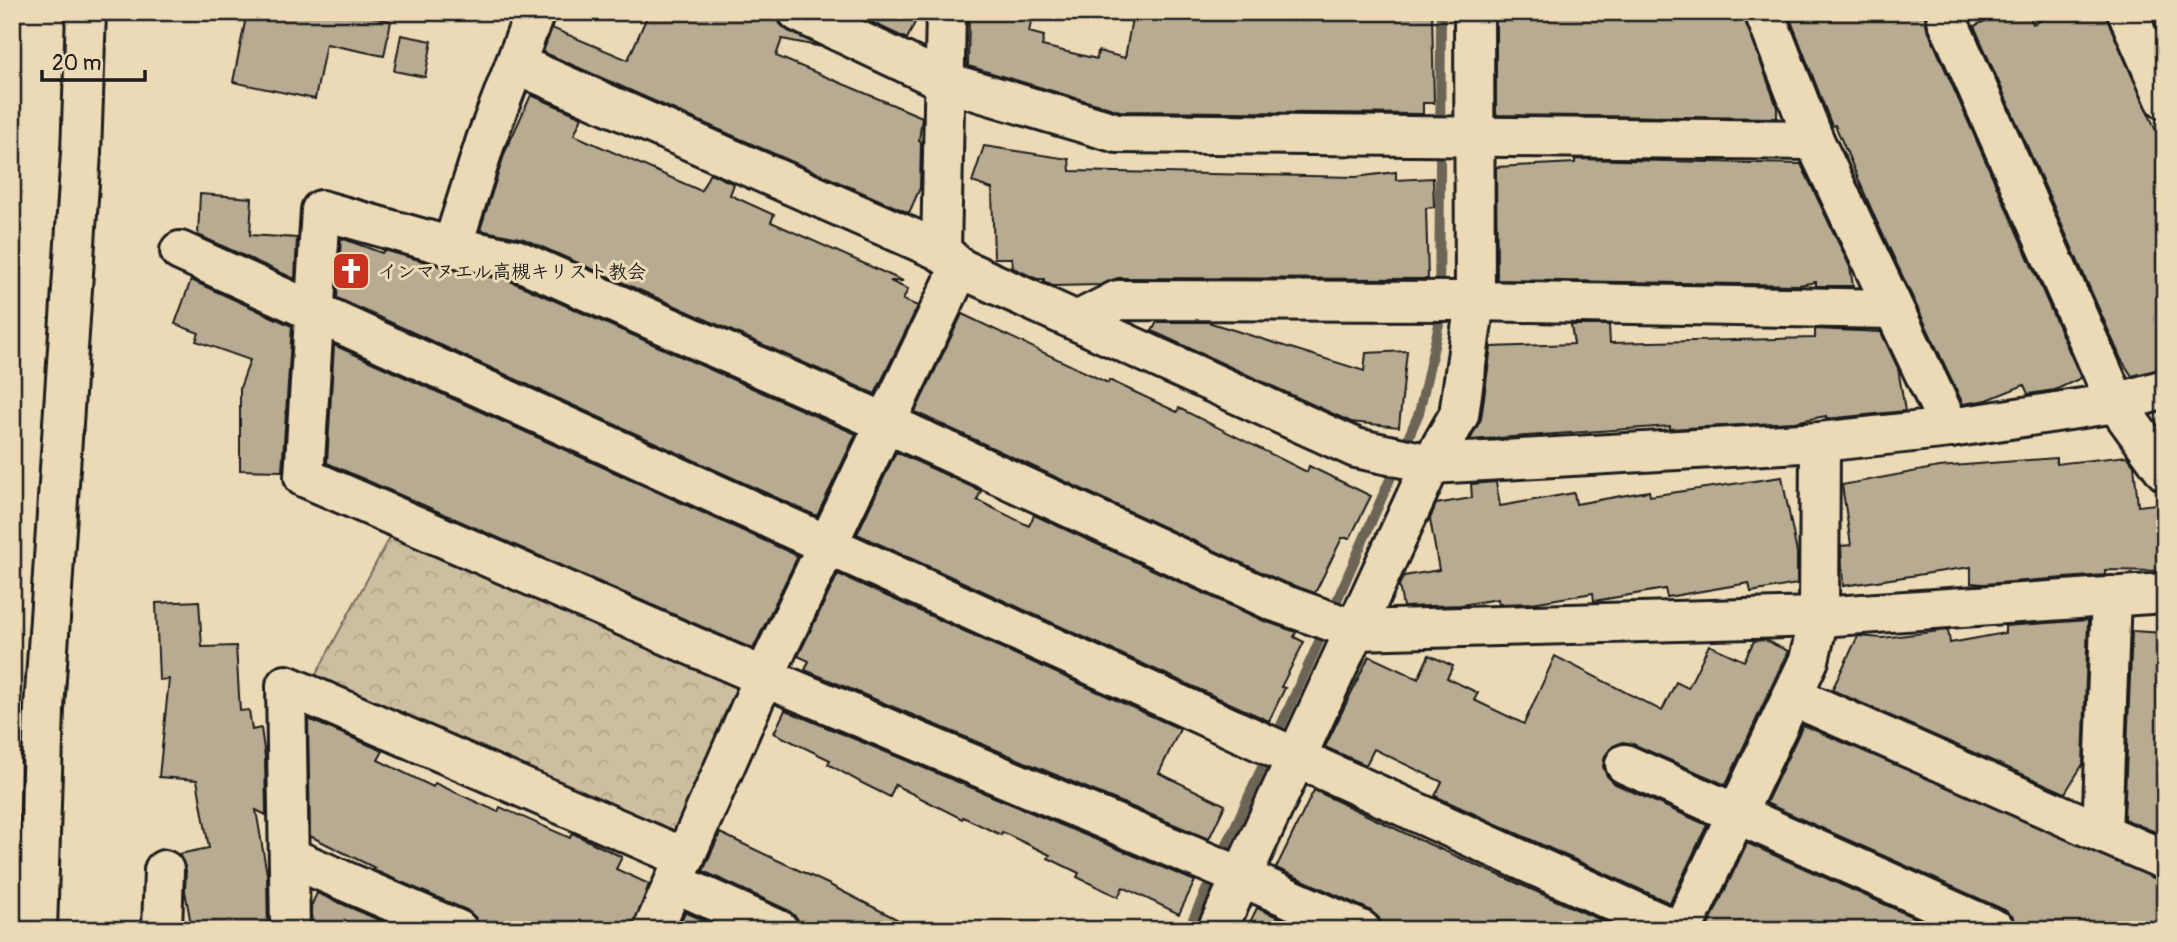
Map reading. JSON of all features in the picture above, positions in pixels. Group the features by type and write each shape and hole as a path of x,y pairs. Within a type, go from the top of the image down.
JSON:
{"street":[{"path":"37,930 44,709 81,153 86,12"},
{"path":"452,247 486,140 535,12"},
{"path":"798,12 946,82 1117,133 1814,141"},
{"path":"653,930 764,677 886,423 951,260 946,12"},
{"path":"1217,930 1431,464 1459,415 1475,302 1474,12"},
{"path":"1764,12 1814,141 1950,428"},
{"path":"1947,12 1947,19 2116,403 2165,471"},
{"path":"2126,12 2165,99"},
{"path":"516,64 951,260 1077,321 1356,448 1431,464 1820,442 1950,428 2116,403 2165,389"},
{"path":"1361,930 1240,876 764,677 304,477 321,210 452,247 515,259 886,423 1273,601 1356,630 1819,617 2165,593"},
{"path":"180,251 1679,930 1809,660 1819,617 1820,442"},
{"path":"1077,321 1118,300 1475,302 1893,309"},
{"path":"2102,833 2110,596"},
{"path":"290,930 286,685 680,870 779,930"},
{"path":"1792,695 2165,860"},
{"path":"1625,764 1996,930"},
{"path":"289,857 458,930"},
{"path":"162,930 164,870"}],"green space":[{"path":"12,12 20,12 12,145"},
{"path":"2143,12 2165,12 2165,61"},
{"path":"390,537 743,690 676,833 314,678"}],"building":[{"path":"247,12 350,12 391,21 384,56 326,44 315,99 233,82"},
{"path":"649,12 776,12 780,24 788,31 822,47 782,39 776,56 922,117 919,141 920,188 909,213 543,52 552,28 628,60"},
{"path":"850,12 920,12 907,39"},
{"path":"969,12 1033,12 1029,32 1044,36 1042,46 1097,59 1098,51 1125,58 1133,12 1432,12 1434,103 1423,103 1423,114 1120,111 968,66"},
{"path":"1496,12 1743,14 1777,107 1777,118 1496,115"},
{"path":"1802,12 1924,12 1927,28 2081,378 2055,390 2028,394 2024,385 1987,400 1963,404 1876,220 1835,125 1832,126 1790,18"},
{"path":"2004,12 2028,12 2033,24 2059,12 2104,12 2165,151 2165,368 2132,376 2121,359 1974,26"},
{"path":"401,35 432,41 425,77 394,71"},
{"path":"531,95 582,117 574,135 701,191 710,173 734,184 730,195 774,215 771,222 903,281 890,281 908,289 903,300 918,306 875,394 524,239 480,230 505,152"},
{"path":"984,146 1069,159 1070,171 1356,177 1396,172 1396,180 1433,178 1434,207 1426,208 1428,279 1118,278 1100,285 1053,286 1044,282 1044,279 1037,279 1013,268 1012,258 994,258 992,189 972,182"},
{"path":"1575,159 1801,164 1850,267 1853,286 1816,286 1816,282 1799,285 1497,280 1496,167 1575,163"},
{"path":"200,194 252,198 250,235 297,238 295,279 198,235"},
{"path":"341,238 382,253 384,250 461,272 508,280 856,434 817,516 337,298"},
{"path":"191,280 292,326 282,471 240,470 240,388 250,360 196,341 199,333 175,324"},
{"path":"962,314 1108,383 1109,380 1177,412 1179,408 1307,472 1309,466 1371,496 1350,538 1342,538 1315,593 1281,581 915,412"},
{"path":"1157,322 1208,322 1364,371 1366,353 1407,351 1399,427 1351,422 1152,331"},
{"path":"1571,325 1609,325 1610,343 1815,338 1815,329 1881,332 1898,368 1905,411 1826,419 1826,416 1794,422 1670,429 1670,426 1470,440 1481,419 1491,347 1574,344"},
{"path":"334,345 798,556 753,649 327,463"},
{"path":"896,452 981,491 977,500 1029,526 1034,515 1264,621 1296,632 1294,637 1304,642 1281,687 1285,688 1269,721 857,534"},
{"path":"2127,456 2134,465 2138,506 2165,503 2165,571 2105,570 2105,575 1984,584 1971,583 1971,567 1843,586 1841,546 1851,545 1842,485 1939,467 2056,458 2056,464"},
{"path":"1782,477 1797,553 1797,584 1751,592 1749,583 1667,597 1665,589 1594,601 1593,593 1532,603 1499,604 1498,599 1461,605 1403,607 1399,585 1404,576 1439,570 1430,519 1436,504 1472,498 1471,484 1496,482 1500,506 1574,493 1576,504 1649,491 1650,496"},
{"path":"838,574 1180,729 1159,773 1225,805 1209,839 805,670 809,661 798,656"},
{"path":"199,601 202,647 236,646 240,711 249,710 252,730 261,728 265,757 266,815 256,810 267,874 268,930 192,930 185,891 186,870 179,854 209,848 197,780 159,777 169,679 159,680 156,603"},
{"path":"2088,620 2083,764 2065,793 1832,690 1858,636 1882,638 1948,630 1950,643 2005,633 2005,626"},
{"path":"2132,631 2165,633 2165,836 2124,819"},
{"path":"1765,640 1788,651 1726,785 1633,744 1623,742 1613,746 1605,756 1603,767 1615,784 1707,825 1670,903 1435,796 1442,782 1374,749 1366,765 1325,747 1369,656 1418,679 1429,655 1453,666 1447,678 1478,693 1474,700 1524,724 1555,656 1662,711 1676,682 1688,688 1709,645 1744,661 1754,641"},
{"path":"785,710 1195,881 1179,914 1123,887 1118,897 1077,877 1079,873 1048,858 1050,855 1002,832 1001,835 963,817 962,819 895,785 890,797 828,764 830,760 774,733"},
{"path":"308,719 383,751 378,760 433,787 435,783 498,812 500,807 570,838 572,833 622,857 616,869 649,884 632,930 479,930 476,918 467,910 371,869 375,868 310,836"},
{"path":"1803,725 2165,881 2165,930 2018,930 2014,918 2005,910 1766,803"},
{"path":"1314,790 1623,930 1383,930 1379,918 1370,910 1276,868"},
{"path":"720,833 918,930 801,930 797,918 788,910 703,871"},
{"path":"1747,843 1942,930 1706,930"},
{"path":"317,893 402,930 312,930 311,906"},
{"path":"1257,908 1307,930 1246,930"},
{"path":"685,912 725,930 677,930"}],"waterway":[{"path":"1188,930 1419,413 1439,324 1441,12"}],"place":[{"name":"インマヌエル高槻キリスト教会","path":"351,271"}]}
